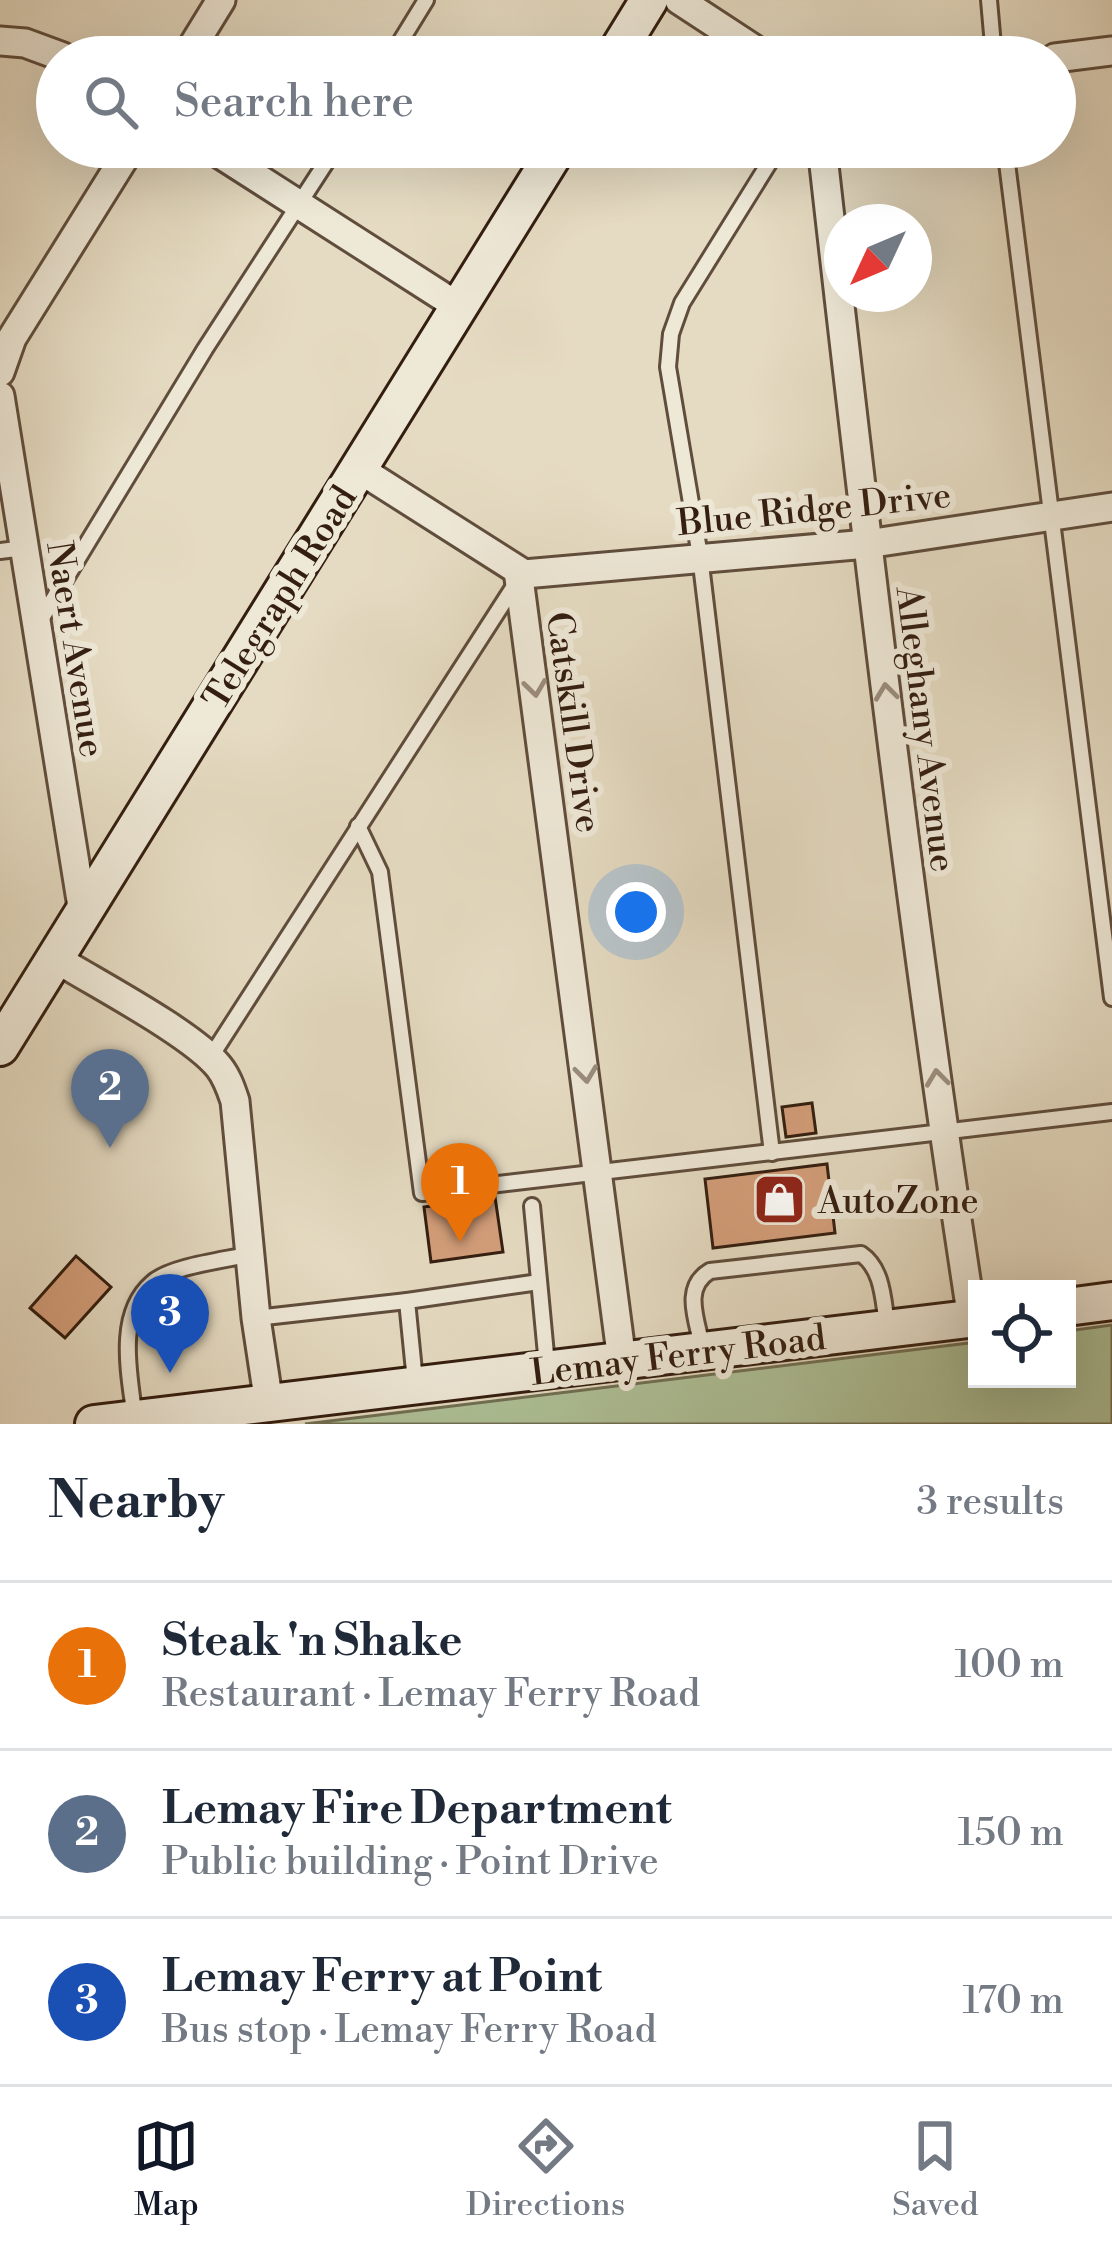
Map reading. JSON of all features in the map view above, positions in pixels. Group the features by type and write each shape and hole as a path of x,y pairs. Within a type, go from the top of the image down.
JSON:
{"main road":[{"path":"627,36 649,0"},
{"name":"Telegraph Road","path":"0,1047 545,168"},
{"path":"1076,1306 1112,1301"},
{"name":"Lemay Ferry Road","path":"94,1424 157,1421 968,1319"}],"street":[{"path":"199,36 220,0"},
{"path":"680,0 734,36"},
{"path":"0,41 36,47"},
{"path":"1076,55 1112,51"},
{"path":"0,372 12,338 118,168"},
{"path":"241,168 459,307"},
{"name":"Alleghany Avenue","path":"824,168 866,544 944,1132 969,1280"},
{"name":"Naert Avenue","path":"0,396 12,549 37,627 83,913"},
{"name":"Catskill Drive","path":"359,470 521,576 622,1361"},
{"name":"Blue Ridge Drive","path":"521,576 866,544 1112,507"},
{"path":"55,958 210,1058 227,1079 235,1101 269,1404"}],"lane":[{"path":"404,36 426,0"},
{"path":"989,0 992,36"},
{"path":"37,627 205,349 323,168"},
{"path":"766,168 682,303 671,334 668,367 700,556 772,1154"},
{"path":"1008,168 1112,998"},
{"path":"210,1058 521,576"},
{"path":"358,826 380,872 422,1193 1112,1112"},
{"path":"532,1206 548,1370"},
{"path":"157,1421 128,1332 149,1284 165,1274 252,1254"},
{"path":"703,1351 692,1289 710,1271 861,1254 872,1261 878,1274 888,1329"},
{"path":"256,1318 539,1282"},
{"path":"407,1301 416,1386"}],"green space":[{"path":"1112,1325 1112,1424 305,1424 968,1343 968,1388 1076,1388 1076,1330"}],"building":[{"path":"812,1103 816,1133 786,1137 782,1107"},
{"path":"827,1164 835,1233 713,1248 705,1179"},
{"path":"495,1197 503,1252 431,1262 424,1207"},
{"path":"76,1256 111,1287 65,1338 30,1308"}],"place":[{"name":"Lemay Fire Department","path":"110,1148"},
{"name":"AutoZone","path":"779,1200"},
{"name":"Steak 'n Shake","path":"460,1242"},
{"name":"Lemay Ferry at Point","path":"170,1373"}]}
